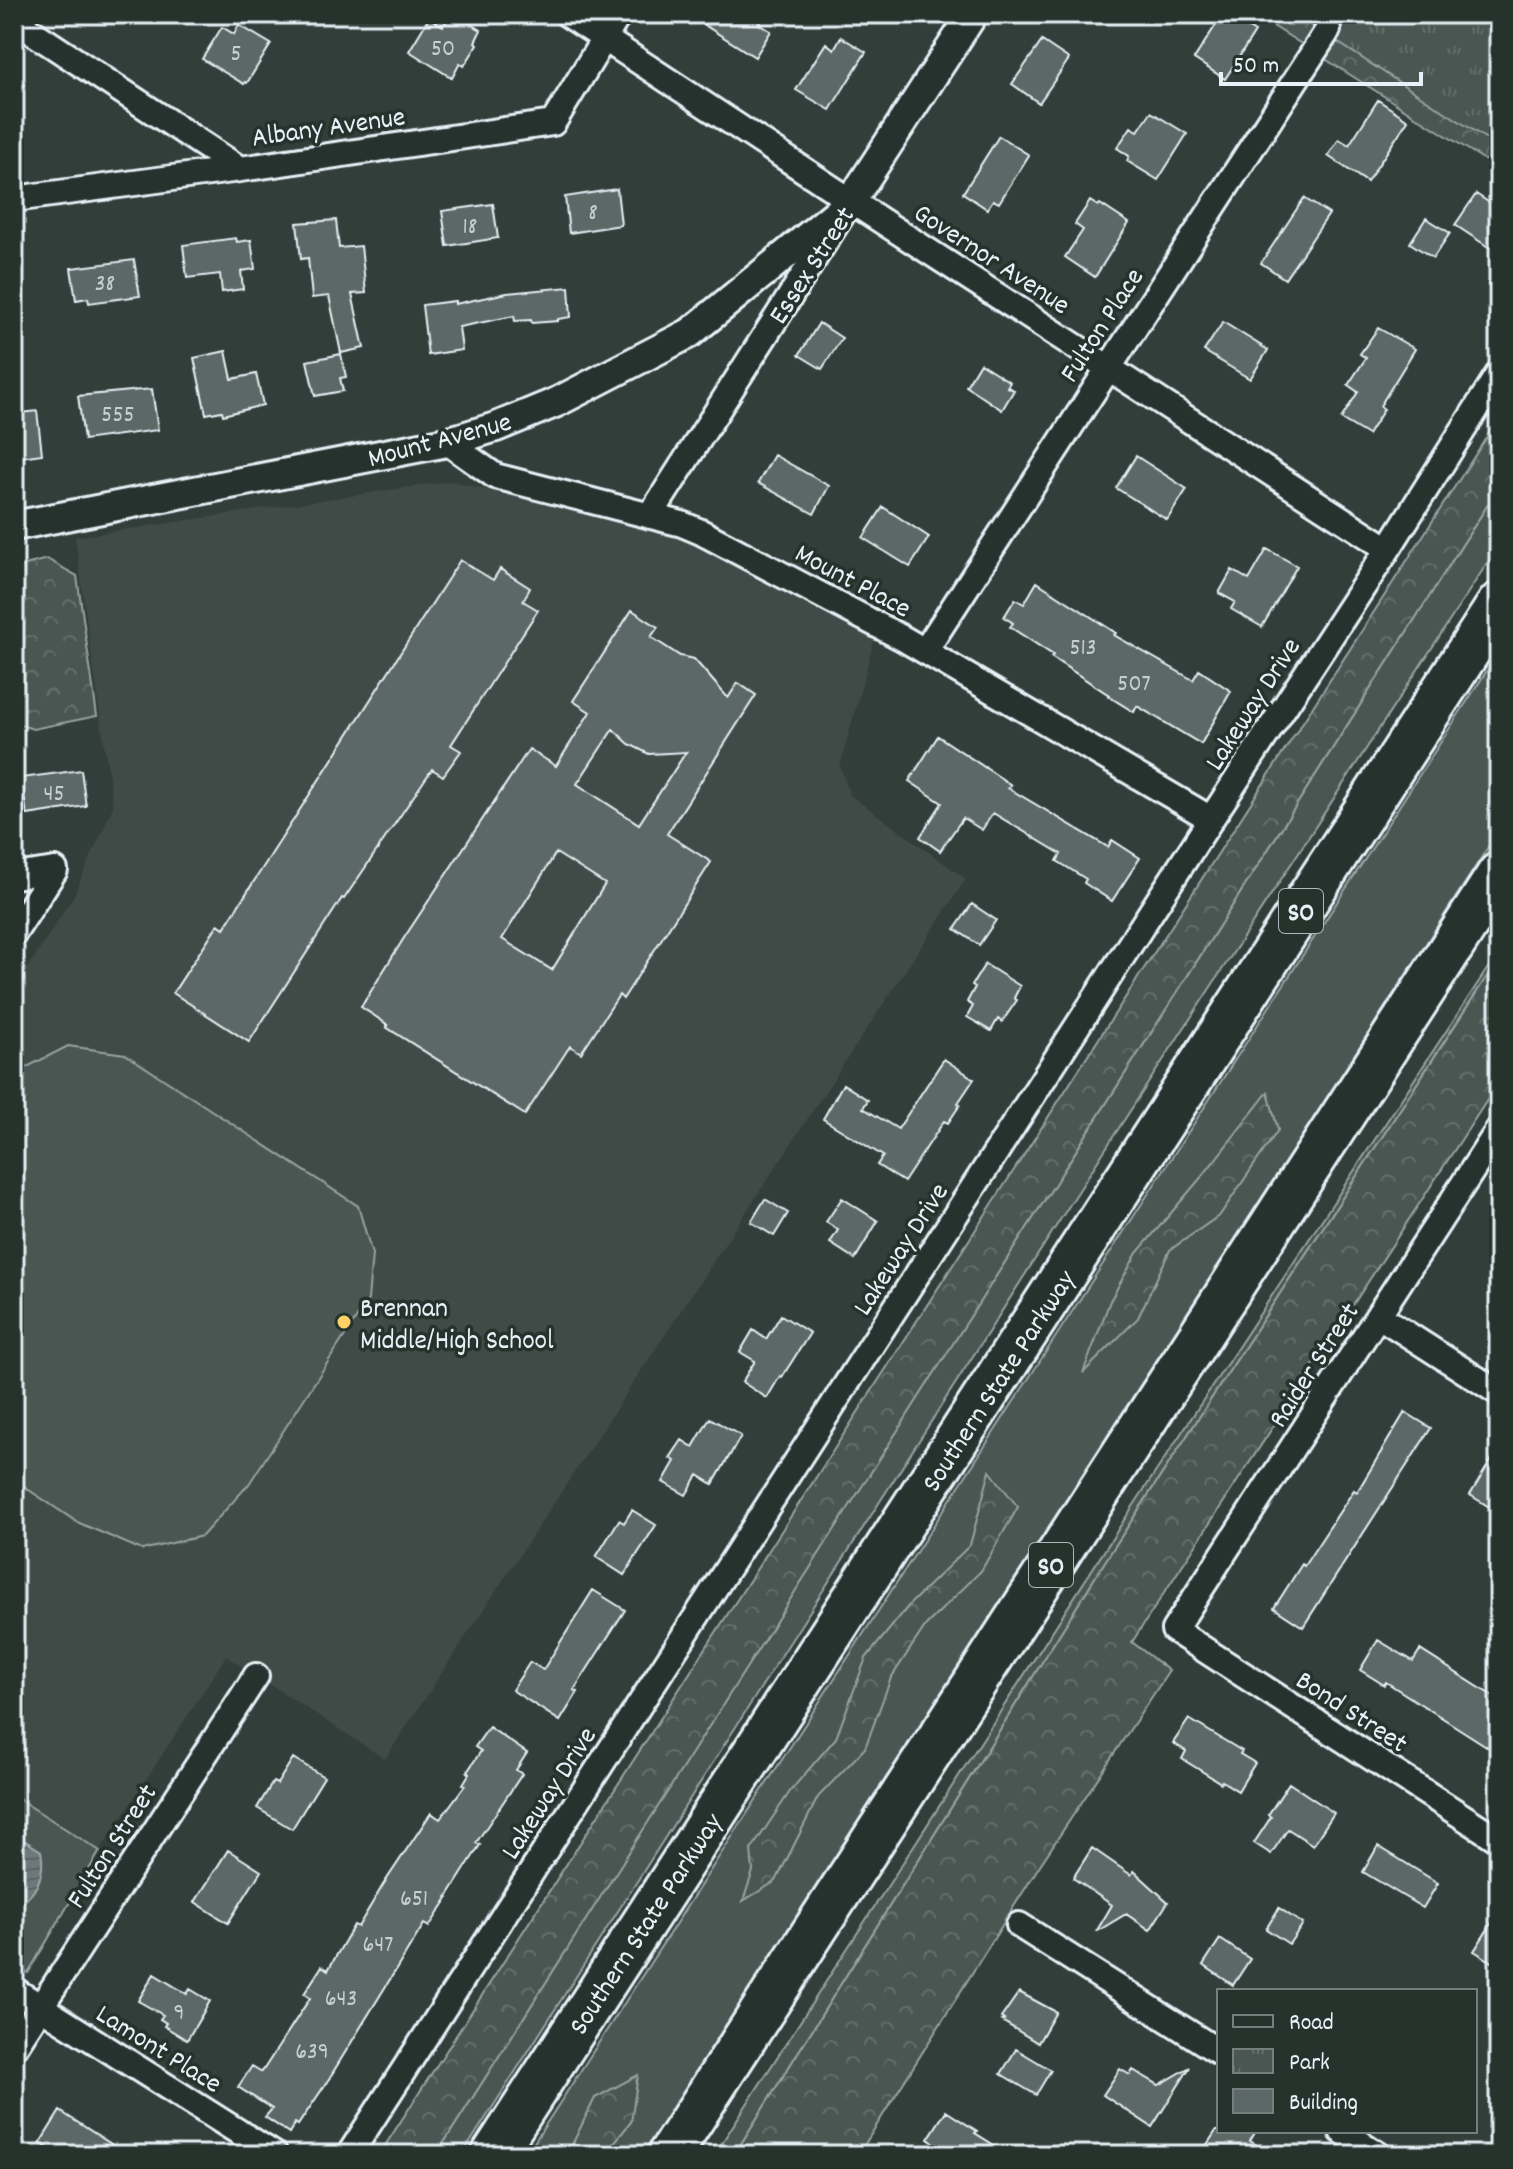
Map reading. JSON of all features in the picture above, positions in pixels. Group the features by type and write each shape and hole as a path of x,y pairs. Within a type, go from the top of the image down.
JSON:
{"highway":[{"name":"Southern State Parkway","path":"493,2155 1499,604"},
{"name":"SO","path":"669,2155 1499,874"}],"street":[{"name":"Governor Avenue","path":"567,14 1388,549"},
{"path":"604,38 619,14"},
{"name":"Essex Street","path":"650,516 973,14"},
{"path":"14,20 240,169"},
{"name":"Fulton Place","path":"925,651 1328,30"},
{"name":"Albany Avenue","path":"14,199 553,123 604,38"},
{"name":"Mount Avenue","path":"14,526 447,442 496,427 557,402 690,333 851,201"},
{"name":"Lakeway Drive","path":"349,2155 1499,373"},
{"name":"Mount Place","path":"447,442 495,476 701,532 925,651 1211,819"},
{"path":"14,876 55,870 14,933"},
{"name":"Raider Street","path":"1174,1630 1499,1129"},
{"path":"1379,1316 1499,1393"},
{"name":"Bond Street","path":"1174,1630 1499,1840"},
{"name":"Fulton Street","path":"14,2048 256,1676"},
{"path":"1019,1925 1217,2051"},
{"name":"Lamont Place","path":"14,1990 275,2155"},
{"path":"1345,2133 1379,2155"}],"shaded area":[{"name":"Brennan Middle/High School","path":"450,481 695,538 878,626 840,766 850,795 966,879 385,1759 226,1656 100,1851 14,1796 14,989 73,897 113,807 75,537"},
{"path":"14,1834 41,1851 42,1868 34,1891 14,1908"}],"green space":[{"path":"1254,14 1499,14 1499,169"},
{"path":"1294,14 1499,14 1499,147"},
{"path":"1499,418 1499,487 436,2155 379,2155"},
{"path":"1499,487 1499,545 1115,1134 462,2155 436,2155 703,1739"},
{"path":"47,559 77,576 97,716 33,729 14,723 14,568"},
{"path":"1499,652 1499,830 718,2046 646,2155 526,2155"},
{"path":"1499,951 1499,958 1106,1560 734,2155 714,2155 1128,1514"},
{"path":"1499,958 1499,1082 1132,1642 1169,1671 1040,1865 858,2155 734,2155 1106,1560"},
{"path":"68,1046 125,1054 358,1206 372,1254 368,1300 249,1484 202,1536 142,1550 77,1522 14,1480 14,1079 19,1071"},
{"path":"1268,1092 1278,1130 1220,1215 1170,1250 1138,1318 1083,1373 1110,1301 1137,1253"},
{"path":"990,1471 1018,1507 981,1571 926,1625 891,1678 865,1748 818,1797 776,1881 743,1901 753,1871 751,1850 791,1790 836,1738 866,1658 910,1604 970,1545"},
{"path":"14,1796 100,1851 28,1973 14,1964 14,1908 21,1904 41,1851 14,1834"},
{"path":"638,2075 631,2122 604,2155 567,2155 595,2098"}],"building":[{"path":"451,14 481,30 475,42 478,44 464,66 460,63 452,78 409,51 429,18 443,26"},
{"path":"687,14 766,14 759,24 771,31 755,57"},
{"path":"1223,14 1255,32 1225,79 1194,59"},
{"path":"239,25 271,44 244,84 202,59 222,27 234,34"},
{"path":"841,37 866,52 830,110 796,90 826,43 834,49"},
{"path":"1042,41 1069,59 1039,103 1012,84"},
{"path":"1378,100 1408,120 1367,182 1328,156 1339,139 1349,145"},
{"path":"1151,112 1187,134 1158,180 1127,161 1129,156 1117,148 1131,127 1138,131"},
{"path":"999,136 1029,155 999,203 993,200 987,209 963,193"},
{"path":"617,189 621,225 569,233 565,197"},
{"path":"1476,194 1499,209 1499,254 1455,225"},
{"path":"1304,198 1329,214 1285,279 1261,263"},
{"path":"1090,201 1129,223 1095,277 1065,257 1083,230 1075,224"},
{"path":"493,204 498,238 447,246 442,211"},
{"path":"1426,218 1450,233 1433,258 1410,243"},
{"path":"336,220 339,248 361,246 366,293 352,294 364,348 341,353 329,296 312,298 308,258 301,259 297,223"},
{"path":"236,238 237,242 251,240 255,269 241,271 243,289 222,292 220,274 187,278 183,245"},
{"path":"134,260 140,296 89,303 88,298 76,300 71,268"},
{"path":"569,287 571,317 532,323 531,320 515,321 514,316 459,327 462,350 428,355 422,305 455,301 455,304 507,293"},
{"path":"1223,322 1268,350 1250,379 1204,351"},
{"path":"819,323 842,338 822,369 799,355"},
{"path":"1378,328 1415,349 1380,406 1384,409 1368,435 1341,419 1358,392 1348,385 1366,358 1360,354"},
{"path":"226,351 232,379 256,374 263,405 223,415 222,411 206,414 194,358"},
{"path":"341,354 346,377 340,378 343,391 315,396 307,361"},
{"path":"980,363 1010,382 1007,387 1014,390 1002,410 966,386"},
{"path":"152,389 158,430 84,440 78,396"},
{"path":"37,411 42,454 14,458 14,414"},
{"path":"774,455 829,486 814,514 758,483"},
{"path":"1136,456 1187,489 1167,520 1116,488"},
{"path":"883,507 929,537 910,567 863,538"},
{"path":"1267,549 1297,566 1262,627 1231,609 1235,602 1219,593 1232,570 1249,580"},
{"path":"460,560 493,580 500,569 530,588 523,601 538,610 451,745 461,751 443,776 432,769 342,898 249,1042 173,993 218,924 224,928"},
{"path":"1037,582 1116,633 1114,635 1193,680 1199,670 1231,691 1201,744 1137,706 1134,712 1010,627 1013,623 1004,617 1015,599 1024,604"},
{"path":"632,610 658,627 651,637 680,656 694,659 728,698 738,683 756,695 667,834 711,862 623,999 619,995 581,1053 570,1046 525,1115 386,1027 388,1025 361,1007 529,749 556,766 590,712 573,701","holes":["613,729 629,744 649,754 686,752 639,824 577,784","556,853 605,884 552,970 502,939"]},
{"path":"938,736 1011,785 1008,788 1108,847 1112,840 1140,858 1112,901 1084,883 1086,879 1057,861 1061,854 993,813 982,830 963,818 940,851 920,837 942,803 909,781"},
{"path":"81,770 86,806 27,815 21,778"},
{"path":"972,904 996,920 979,945 955,929"},
{"path":"985,964 1020,986 1014,998 1017,1000 1002,1022 998,1019 991,1031 967,1017 973,1006 967,1002 975,987 972,985"},
{"path":"944,1059 974,1079 948,1123 944,1121 904,1182 877,1165 883,1156 823,1119 843,1084 868,1100 863,1108 898,1129"},
{"path":"842,1198 878,1221 855,1259 830,1243 838,1230 826,1222"},
{"path":"765,1199 788,1213 774,1236 751,1222"},
{"path":"781,1315 810,1333 767,1398 742,1382 755,1361 740,1352 753,1330 766,1339"},
{"path":"1405,1412 1431,1428 1303,1627 1274,1608 1354,1490 1357,1492"},
{"path":"710,1418 741,1436 713,1484 698,1475 686,1495 663,1482 675,1461 670,1458 682,1440 693,1447"},
{"path":"1499,1447 1499,1513 1470,1495"},
{"path":"632,1510 656,1525 624,1575 596,1557 619,1520 624,1523"},
{"path":"593,1590 625,1610 574,1690 578,1692 560,1721 512,1690 530,1662 543,1670"},
{"path":"1378,1640 1413,1661 1420,1650 1499,1700 1499,1754 1386,1682 1384,1685 1360,1670"},
{"path":"1189,1719 1242,1751 1240,1754 1255,1763 1238,1791 1182,1759 1186,1751 1173,1743"},
{"path":"489,1727 527,1753 516,1770 522,1774 476,1843 480,1845 448,1898 429,1927 424,1924 327,2082 298,2125 295,2123 289,2133 265,2117 272,2109 238,2087 252,2066 262,2072 310,1998 304,1994 322,1966 328,1970 354,1925 358,1927 431,1813 440,1819 465,1785 467,1772 481,1751 475,1747"},
{"path":"293,1758 324,1777 292,1829 257,1808"},
{"path":"1289,1783 1334,1813 1313,1845 1288,1829 1271,1854 1254,1843"},
{"path":"1378,1846 1438,1883 1423,1908 1363,1872"},
{"path":"1092,1848 1131,1875 1134,1871 1168,1902 1150,1930 1126,1914 1096,1932 1112,1905 1073,1878"},
{"path":"228,1850 261,1871 228,1923 195,1902"},
{"path":"1279,1908 1303,1924 1289,1944 1266,1929"},
{"path":"1499,1912 1499,1966 1474,1951"},
{"path":"1220,1939 1250,1959 1233,1985 1203,1965"},
{"path":"154,1974 187,1994 190,1989 210,2001 187,2040 164,2026 166,2023 160,2019 163,2015 138,2001"},
{"path":"1019,1992 1056,2012 1038,2043 1002,2021"},
{"path":"1016,2049 1051,2070 1036,2095 1001,2074"},
{"path":"1190,2067 1152,2127 1103,2095 1120,2069 1130,2075 1133,2070 1159,2085"},
{"path":"60,2111 128,2155 59,2155 40,2143"},
{"path":"946,2111 1010,2155 952,2155 928,2139"},
{"path":"1217,2131 1255,2133 1250,2141 1274,2155 1200,2155"}],"place":[{"name":"Brennan Middle/High School","path":"344,1322"}]}
